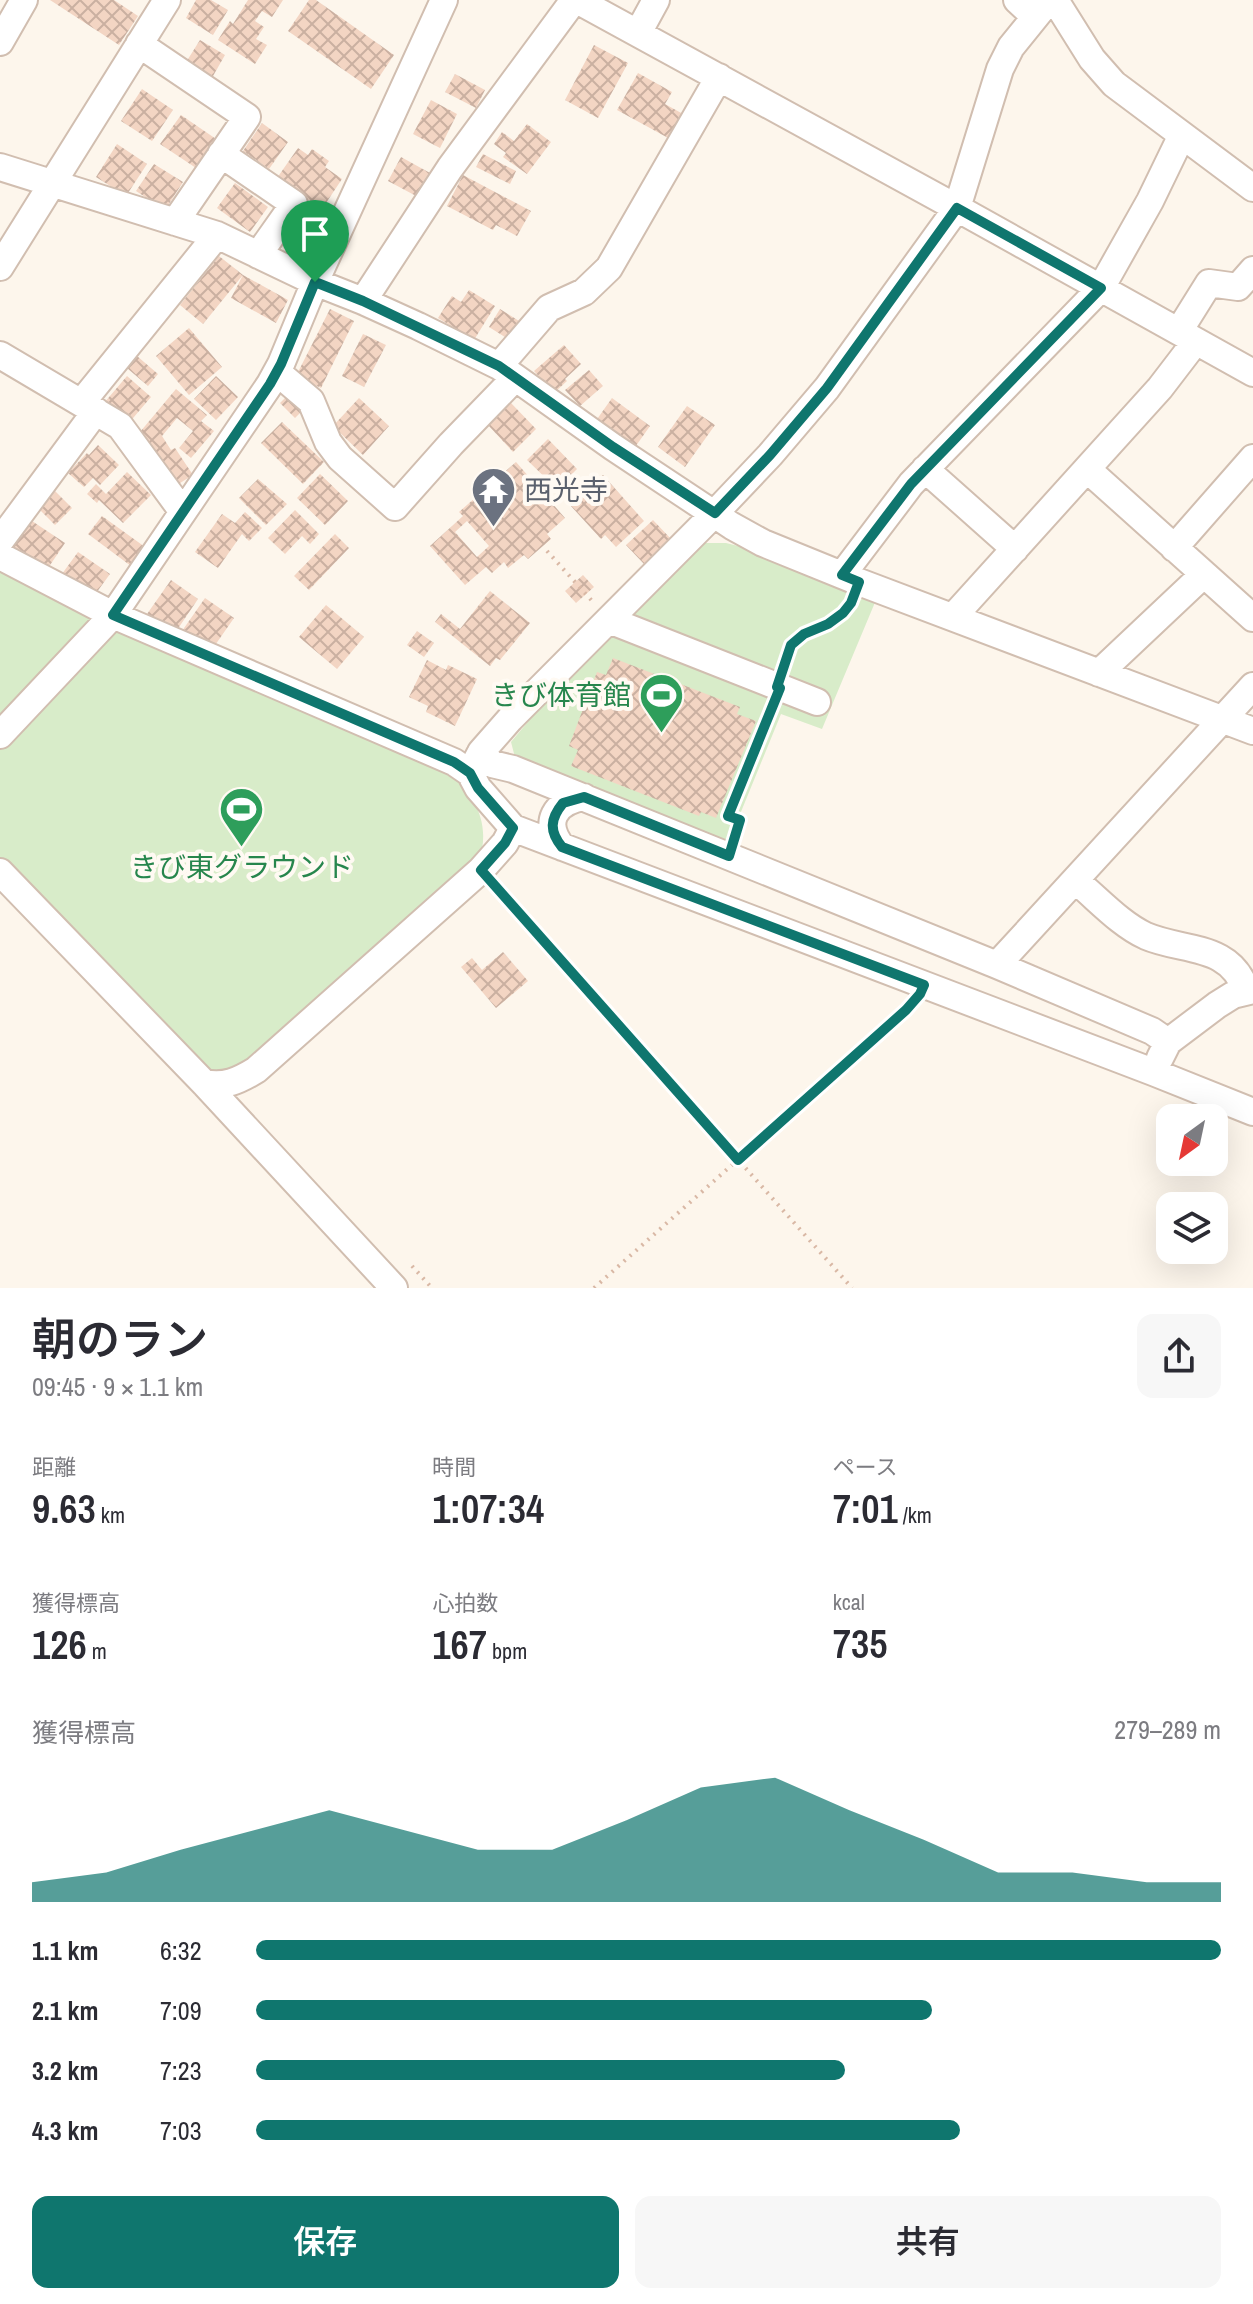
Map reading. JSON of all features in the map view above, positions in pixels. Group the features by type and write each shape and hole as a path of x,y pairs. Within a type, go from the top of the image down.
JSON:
{"street":[{"path":"0,42 23,0"},
{"path":"0,267 167,0"},
{"path":"0,735 113,615 277,372 444,0"},
{"path":"363,301 450,168 576,0 1253,373"},
{"path":"638,33 656,0"},
{"path":"1253,188 1126,94 1039,4 1000,69 957,208 827,388 715,513 510,719 476,762 478,788 513,828 1253,1112"},
{"path":"139,44 247,117 175,222"},
{"path":"277,372 311,401 328,442 340,458 395,507 451,444 507,372 549,308 584,292 609,268 719,77"},
{"path":"851,578 896,503 925,469 1101,288 1150,201 1182,135"},
{"path":"221,154 294,204 258,255"},
{"path":"0,167 217,235 315,282 363,301 507,372 613,447 763,543 1253,731"},
{"path":"0,541 89,407 217,235"},
{"path":"953,617 1160,388 1188,336 1209,283 1238,287 1253,270"},
{"path":"0,355 120,426 183,512"},
{"path":"1174,548 1253,458"},
{"path":"925,469 1015,549"},
{"path":"1088,470 1253,618"},
{"path":"0,556 113,615 454,762 476,762 513,769 997,965 1152,1031 1168,1042"},
{"path":"1099,673 1203,575"},
{"path":"609,620 817,702"},
{"path":"997,965 1253,686"},
{"path":"562,847 552,831 555,815 563,803 584,797"},
{"path":"204,1083 228,1085 256,1070 481,870 505,843 513,828"},
{"path":"0,872 204,1083 394,1288"},
{"path":"1076,881 1145,935 1202,950 1223,959 1250,990 1233,995 1217,1005 1168,1042 1153,1072"}],"path":[{"path":"547,551 609,620"},
{"path":"729,856 740,820 728,816 779,687 791,645 804,634 828,624 843,613 851,603 851,578"},
{"path":"481,870 852,1288"},
{"path":"594,1288 906,1010 924,985"}],"green space":[{"path":"701,543 726,543 742,547 876,600 822,729 781,714 727,846 517,765 511,742 547,699"},
{"name":"きび東グラウンド","path":"0,564 447,766 478,809 483,833 479,861 247,1065 226,1072 204,1069 0,860"}],"building":[{"path":"50,0 114,0 138,16 119,45"},
{"path":"196,0 211,0 228,10 213,35 186,18"},
{"path":"248,0 283,0 272,17 262,11 255,21 264,27 256,39 267,45 255,64 218,40"},
{"path":"309,0 316,0 394,55 371,89 288,31"},
{"path":"200,40 225,55 209,83 183,67"},
{"path":"594,45 628,63 598,118 565,100"},
{"path":"638,73 672,92 665,104 683,114 670,139 617,110"},
{"path":"455,74 485,90 476,108 445,92"},
{"path":"142,89 173,110 152,141 121,121"},
{"path":"431,100 457,114 440,148 413,134"},
{"path":"181,115 219,141 199,170 160,144"},
{"path":"262,123 288,142 269,169 243,151"},
{"path":"527,124 551,142 527,174 503,157 506,153 494,144 502,132 514,141"},
{"path":"117,144 147,164 126,196 96,177"},
{"path":"298,148 308,155 312,149 329,161 325,167 342,179 322,209 277,178"},
{"path":"483,154 516,171 510,184 476,167"},
{"path":"401,157 430,173 418,197 388,181"},
{"path":"154,164 183,182 165,210 136,191"},
{"path":"463,175 531,211 517,236 496,225 493,230 447,206"},
{"path":"235,183 268,207 250,232 217,208"},
{"path":"219,256 243,275 203,324 180,305"},
{"path":"243,275 288,300 276,323 231,298"},
{"path":"469,290 495,306 474,340 438,318 452,296 461,302"},
{"path":"330,309 354,321 321,388 296,376"},
{"path":"500,309 519,321 508,339 489,327"},
{"path":"189,328 222,367 189,395 156,356"},
{"path":"363,334 386,345 364,387 342,376"},
{"path":"564,345 581,364 554,393 534,371"},
{"path":"137,356 158,374 148,386 127,368"},
{"path":"589,370 603,386 580,406 565,390"},
{"path":"127,376 151,397 128,424 104,403"},
{"path":"216,376 238,397 216,420 194,399"},
{"path":"176,389 207,415 201,421 214,431 191,458 179,448 193,431 177,418 162,436 171,450 175,448 193,475 172,488 135,438"},
{"path":"286,397 301,412 295,418 280,403"},
{"path":"359,398 389,426 363,455 333,426"},
{"path":"612,398 650,426 633,450 595,422"},
{"path":"511,403 536,429 513,452 488,425"},
{"path":"687,406 715,425 685,467 658,447"},
{"path":"282,422 324,462 303,484 261,443"},
{"path":"548,439 577,469 557,489 527,460"},
{"path":"98,445 119,465 100,485 93,478 84,487 68,473"},
{"path":"516,462 565,518 547,534 551,539 528,559 524,555 508,568 504,562 492,573 486,567 465,585 430,546 463,516 459,512","holes":["467,521 489,546 477,557 455,532"]},
{"path":"127,472 151,495 123,523 99,500 97,503 87,494 96,484 106,494"},
{"path":"320,474 348,501 325,525 297,498"},
{"path":"603,475 644,521 616,547 605,535 601,539 570,505"},
{"path":"258,479 287,504 266,525 239,498"},
{"path":"54,490 72,508 55,525 37,507"},
{"path":"295,510 319,534 310,544 302,536 285,554 268,538"},
{"path":"245,512 262,528 249,541 242,534 218,568 195,552 222,514 235,523"},
{"path":"102,516 145,547 131,566 88,534"},
{"path":"29,519 65,543 44,574 8,549"},
{"path":"653,520 671,539 644,564 626,545"},
{"path":"335,534 349,548 309,590 294,576"},
{"path":"78,552 110,574 91,600 59,578"},
{"path":"583,575 594,587 576,603 565,591"},
{"path":"171,580 198,599 175,633 147,614"},
{"path":"490,591 530,623 500,660 496,658 490,666 435,622 441,614 460,629"},
{"path":"205,598 234,618 211,651 182,631"},
{"path":"326,605 364,637 337,669 299,637"},
{"path":"417,631 434,643 424,657 407,645"},
{"name":"きび体育館","path":"613,658 740,707 737,714 756,721 716,818 701,812 699,816 571,766 578,750 569,746 597,672 606,675"},
{"path":"427,660 446,670 448,665 477,679 455,726 426,712 428,706 409,697"},
{"path":"503,952 528,981 496,1008 461,967 472,958 482,970"}],"place":[{"name":"西光寺","path":"493,529"},
{"name":"きび体育館","path":"662,734"},
{"name":"きび東グラウンド","path":"242,849"}],"route":[{"path":"957,208 1101,288 925,469 873,532 842,575 859,582 848,608 837,619 804,634 791,645 777,687 780,688 728,816 740,820 729,856 584,797 563,803 552,822 552,831 562,847 924,985 906,1010 738,1160 481,870 497,854 513,828 478,788 470,773 454,762 113,615 270,384 315,282 418,326 499,366 613,447 715,513 827,388 957,208"}]}
